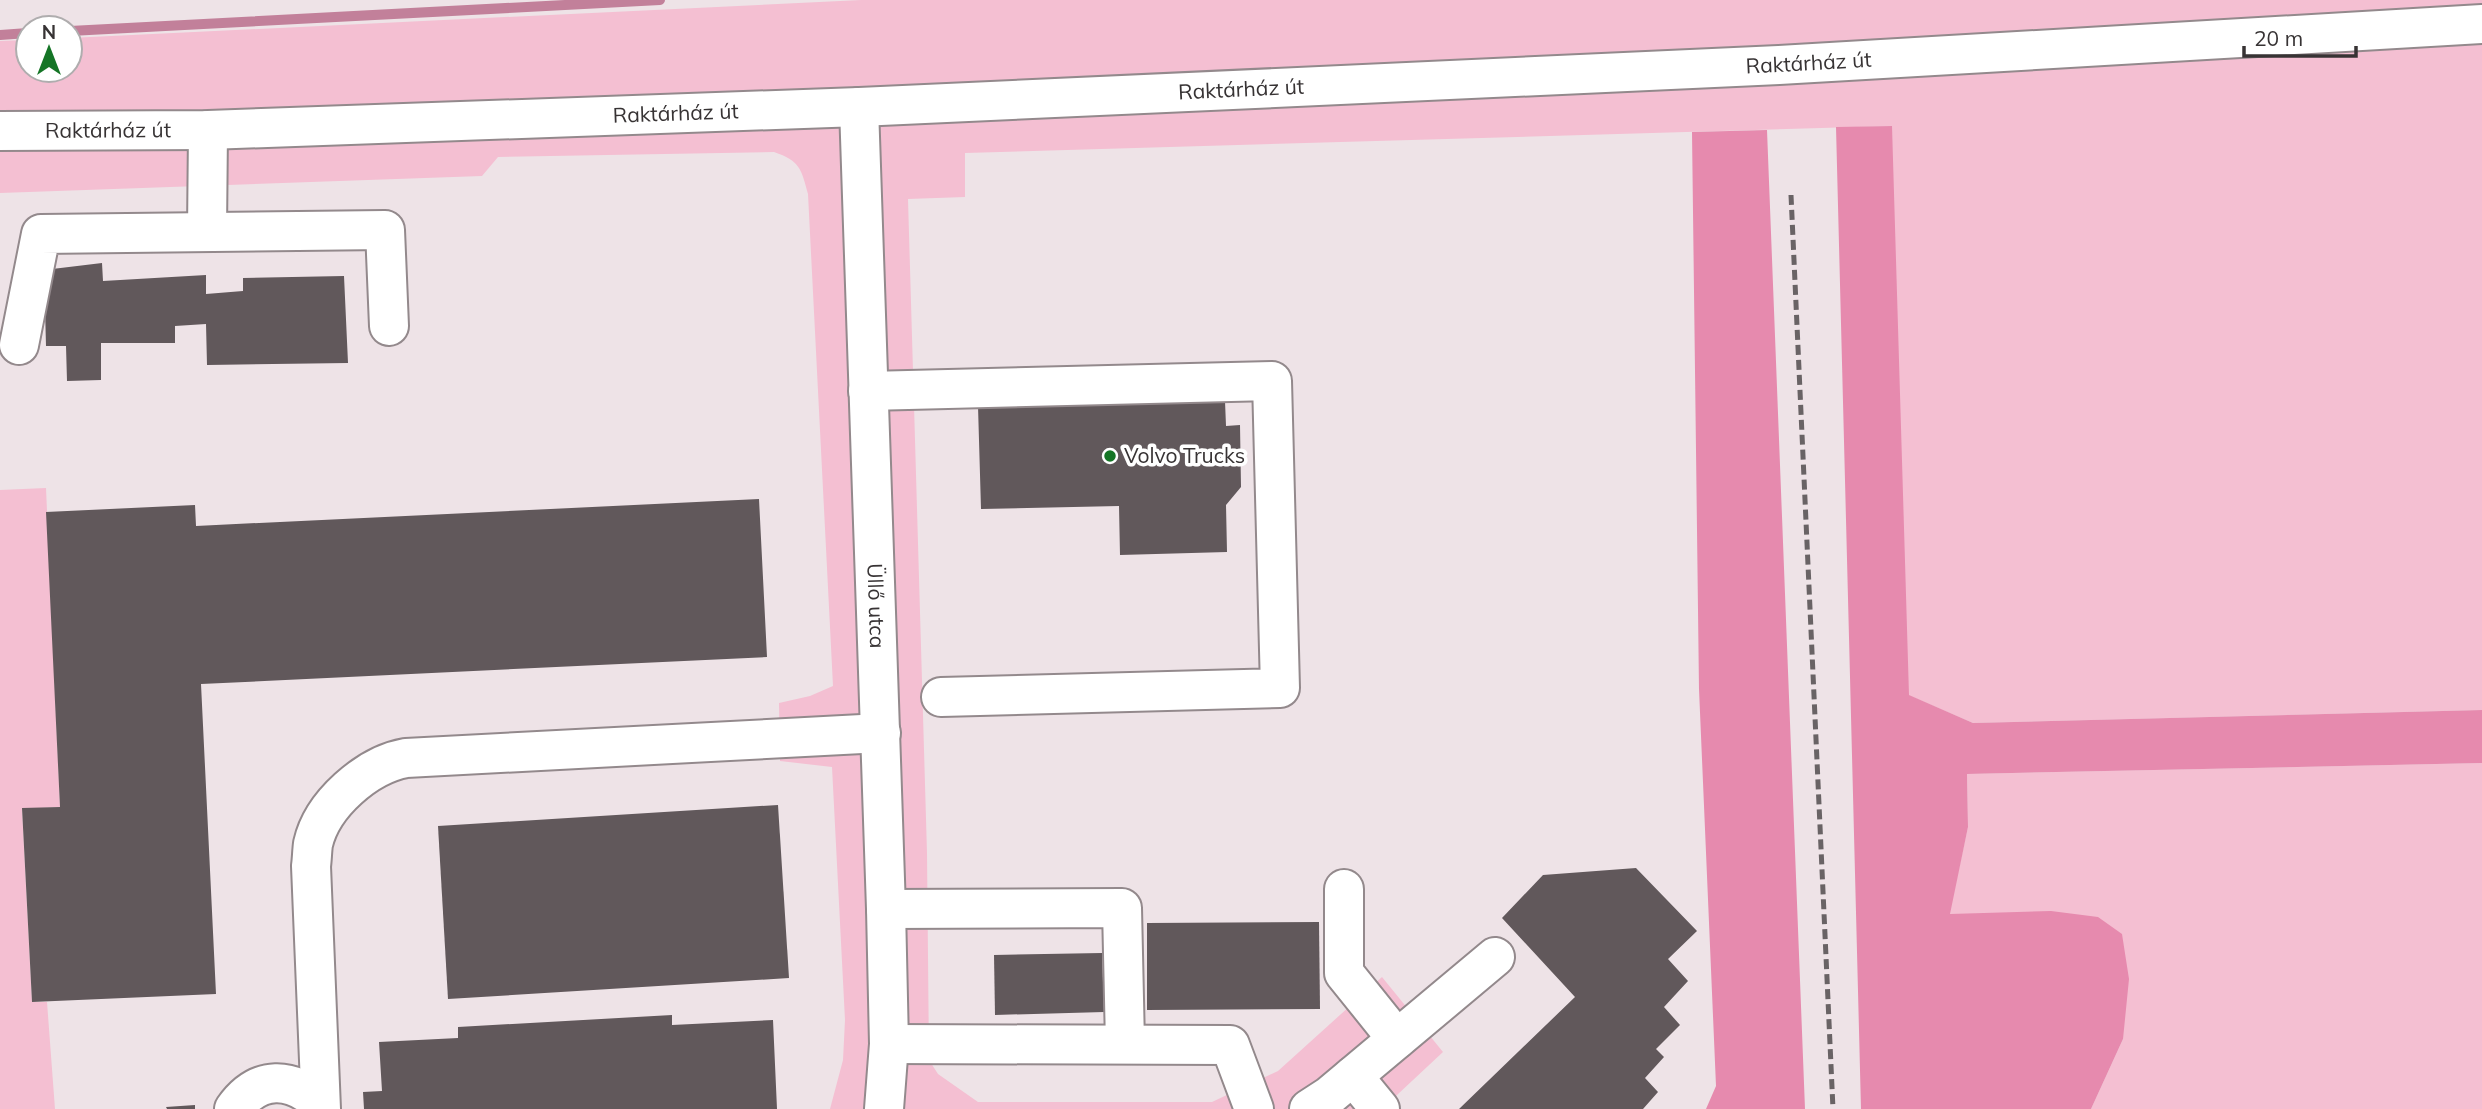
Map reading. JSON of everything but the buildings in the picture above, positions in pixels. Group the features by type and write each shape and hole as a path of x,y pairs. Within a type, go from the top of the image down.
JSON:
{"street":[{"name":"Raktárház út","path":"0,131 208,130 859,107 1779,65 2482,24"},
{"name":"Üllő utca","path":"859,107 886,909 889,1044 884,1106"},
{"path":"208,130 208,231"},
{"path":"19,345 41,233 385,230 389,326"},
{"path":"868,391 1272,382 1280,688 941,697"},
{"path":"321,1106 312,866 314,842 340,795 366,774 381,765 406,758 881,733"},
{"path":"1344,889 1344,973 1408,1030"},
{"path":"886,909 1122,908 1125,1044"},
{"path":"1309,1109 1353,1076 1495,957"},
{"path":"889,1044 1230,1045 1254,1109"},
{"path":"1353,1076 1380,1109"},
{"path":"234,1109 253,1090 268,1084 283,1083 304,1089 321,1106"}],"shaded area":[{"path":"861,0 2482,0 2482,710 1973,723 1908,695 1891,126 965,153 965,197 908,199 927,853 929,1060 938,1074 978,1102 1212,1102 1278,1071 1382,977 1443,1052 1382,1109 830,1109 843,1060 845,1020 832,767 780,761 779,703 810,696 833,686 808,194 798,167 794,162 774,152 498,157 482,176 0,193 0,41 14,40 14,84 84,84 84,37"},
{"path":"1892,126 1909,695 1973,723 2482,710 2482,763 1967,774 1968,827 1950,914 2051,911 2098,917 2122,934 2129,979 2123,1039 2091,1109 1861,1109 1836,127"},
{"path":"1767,130 1805,1109 1706,1109 1716,1086 1699,689 1692,132"},
{"path":"46,488 60,807 22,809 32,1002 47,1002 55,1109 0,1109 0,490"},
{"path":"2482,763 2482,1109 2091,1109 2123,1039 1949,914 1968,827 1967,774"}],"waterway":[{"path":"84,30 660,0"},
{"path":"0,35 14,34"}],"railway":[{"path":"1791,195 1833,1109"}],"place":[{"name":"Volvo Trucks","path":"1110,456"}]}
